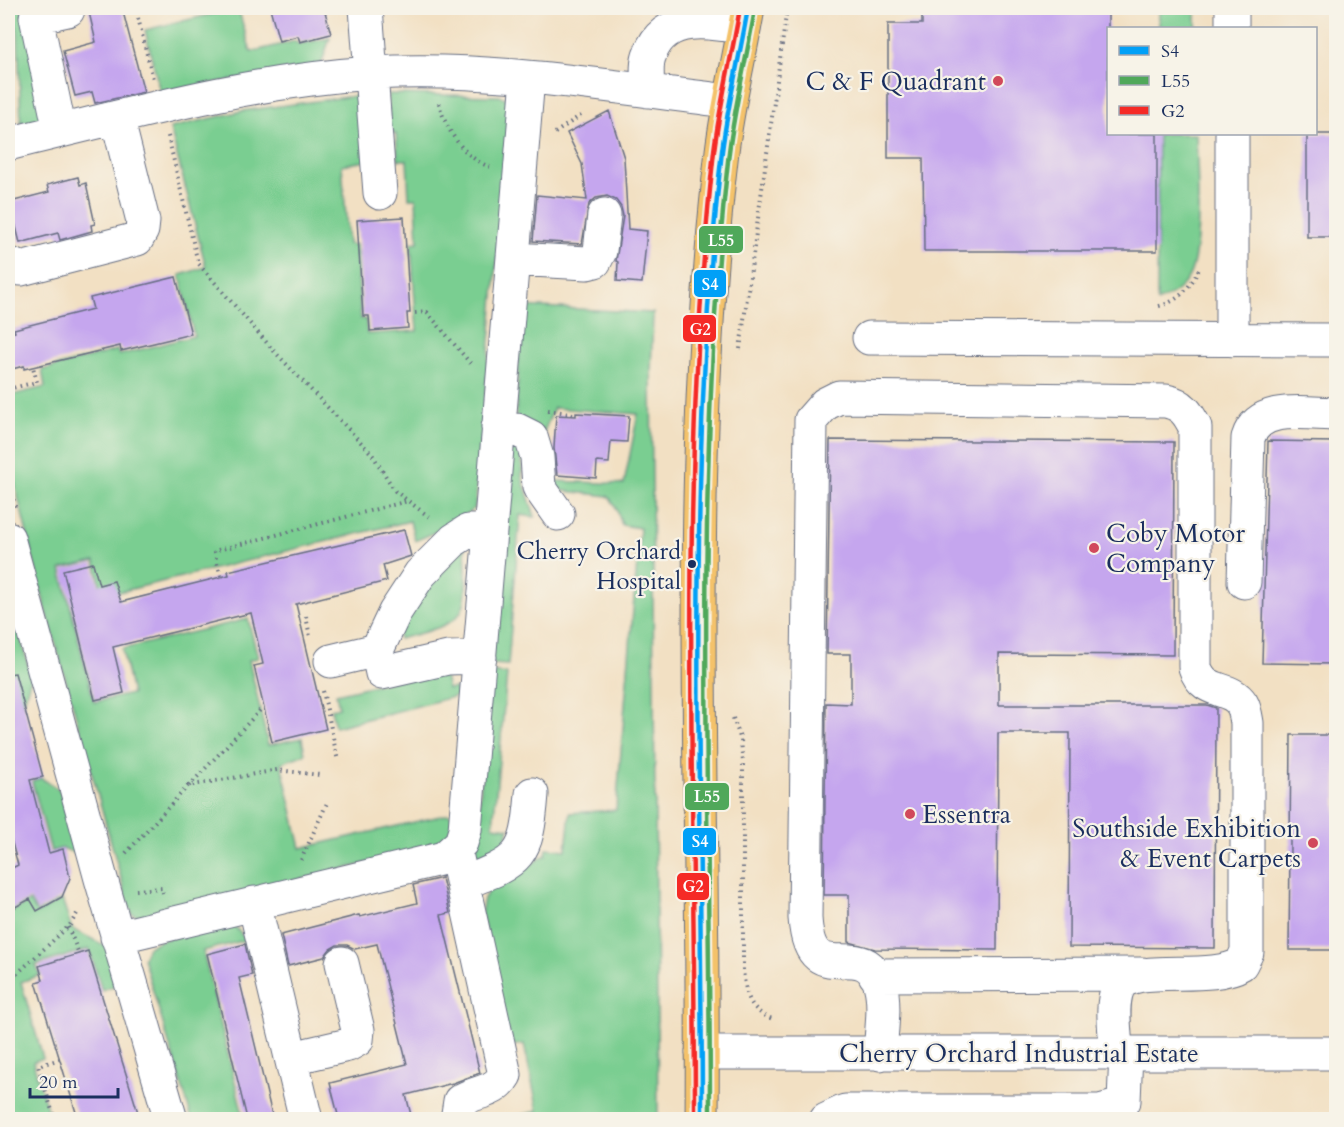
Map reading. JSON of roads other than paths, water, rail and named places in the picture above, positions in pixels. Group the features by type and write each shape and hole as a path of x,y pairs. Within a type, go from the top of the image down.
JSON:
{"main road":[{"path":"702,1119 698,565 710,286 728,101 746,18"}],"street":[{"path":"366,8 380,194"},
{"path":"1232,8 1232,27"},
{"path":"60,131 35,12 68,10"},
{"path":"648,91 650,54 666,32 697,22 746,18"},
{"path":"12,143 201,96 372,73 585,81 728,101"},
{"path":"117,937 444,858 461,843 465,830 488,531 528,78"},
{"path":"8,263 21,269 137,239 142,230 143,221 117,117"},
{"path":"1232,135 1232,340"},
{"path":"513,259 587,263 595,261 600,251 604,215"},
{"path":"869,338 1336,340"},
{"path":"875,975 1217,974 1241,964 1247,952 1247,723 1243,705 1237,699 1202,682 1195,667 1197,435 1188,412 1175,402 1166,400 839,397 825,404 811,420 805,928 809,947 817,956 824,960 852,960 867,965 875,975 881,990 880,1054"},
{"path":"1244,582 1248,438 1251,429 1258,421 1276,414 1336,414"},
{"path":"498,427 517,430 531,437 537,457 539,487 558,514"},
{"path":"480,657 448,658 382,673 377,650 395,612 445,547 468,531 488,531"},
{"path":"8,538 100,879 171,1119"},
{"path":"331,661 377,650"},
{"path":"464,883 498,870 512,861 523,849 529,834 532,794"},
{"path":"454,849 464,883 505,1075 499,1085 491,1091 460,1101 457,1119"},
{"path":"270,900 292,1058 306,1119"},
{"path":"292,1058 348,1045 357,1040 358,1030 342,963"},
{"path":"826,1119 845,1111 1100,1111 1115,1107 1124,1101 1117,990 1127,978 1142,974"},
{"name":"Cherry Orchard Industrial Estate","path":"702,1053 1336,1053"}],"place":[{"name":"C & F Quadrant","path":"998,81"},
{"name":"Coby Motor Company","path":"1094,548"},
{"name":"Cherry Orchard Hospital","path":"692,564"},
{"name":"Essentra","path":"910,814"},
{"name":"Southside Exhibition & Event Carpets","path":"1313,843"}]}
